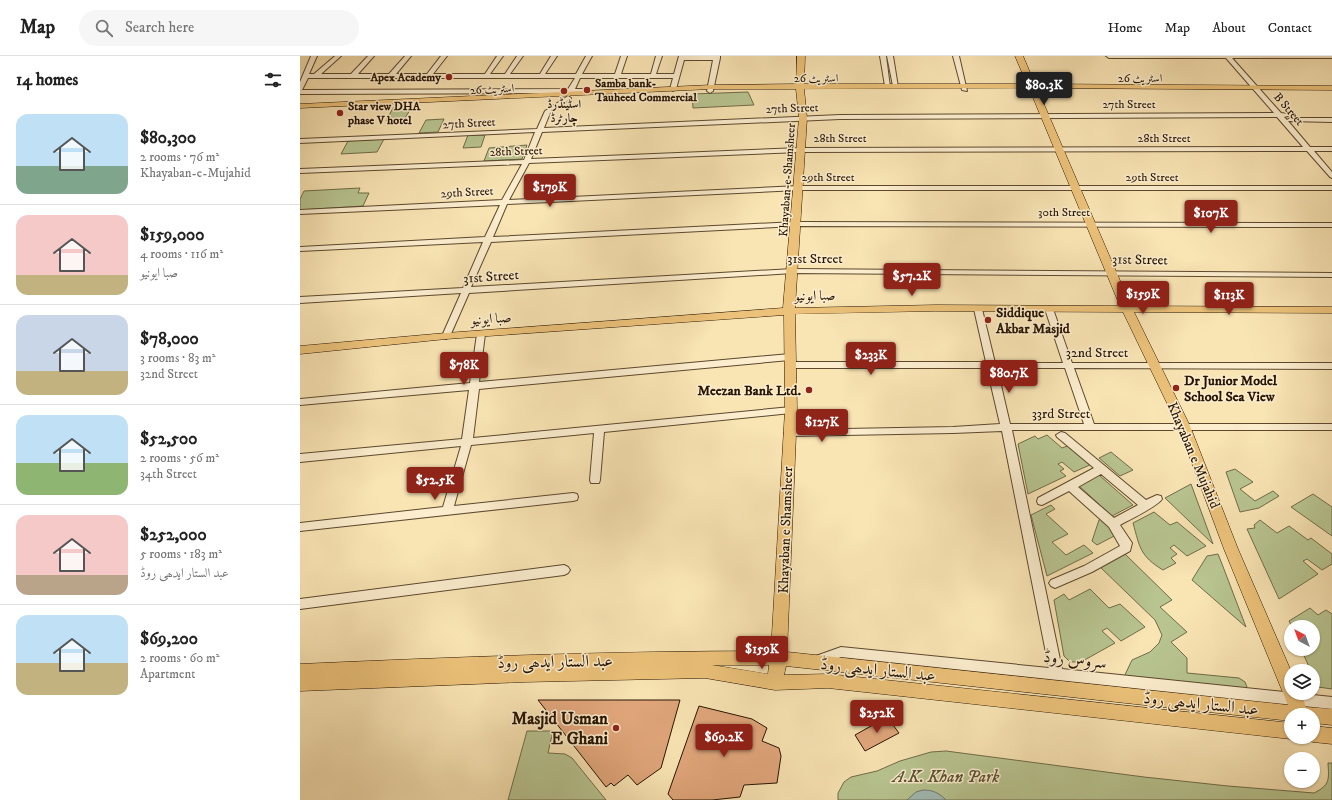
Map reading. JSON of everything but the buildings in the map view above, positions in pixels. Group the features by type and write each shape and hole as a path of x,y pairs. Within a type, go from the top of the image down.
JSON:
{"main road":[{"name":"Khayaban-e-Shamsheer","path":"789,308 793,271 803,118 800,88 801,56"},
{"name":"Khayaban e Mujahid","path":"1019,56 1090,224 1154,366 1184,426 1231,549 1300,706"},
{"name":"اسٹریٹ 26","path":"301,109 455,99 711,89 892,86 965,88"},
{"name":"اسٹریٹ 26","path":"301,109 674,88 711,89"},
{"name":"اسٹریٹ 26","path":"800,88 1332,89"},
{"name":"صبا ایونیو","path":"300,344 789,308 1332,304"},
{"name":"صبا ایونیو","path":"300,350 446,334 481,334 789,308 1049,309 1127,306 1332,310"},
{"name":"Khayaban e Shamsheer","path":"775,683 777,658 781,638 790,410 791,361 789,308"},
{"name":"عبد الستار ایدھی روڈ","path":"300,670 481,663 677,658 777,658 1300,706 1332,717"},
{"path":"813,682 816,662"},
{"name":"عبد الستار ایدھی روڈ","path":"300,684 524,675 705,671 775,683 828,681 1284,730"},
{"path":"1320,735 1332,736"}],"street":[{"path":"314,56 300,91 465,83 487,75 677,76"},
{"path":"316,76 338,56"},
{"path":"353,76 371,56"},
{"path":"391,76 408,56"},
{"path":"429,76 444,56"},
{"path":"487,75 500,56"},
{"path":"508,75 520,56"},
{"path":"542,75 554,56"},
{"path":"446,334 505,201 526,161 548,112 569,94 589,56"},
{"path":"617,76 624,56"},
{"path":"653,76 659,56"},
{"path":"884,56 892,86"},
{"path":"890,56 892,86"},
{"path":"956,56 965,88"},
{"path":"1109,56 1332,56"},
{"name":"B Street","path":"1228,56 1285,117 1332,176"},
{"name":"B Street","path":"1235,56 1260,89"},
{"path":"674,88 682,57 717,57 711,89"},
{"path":"306,76 429,76 465,83 569,94"},
{"path":"455,99 465,83"},
{"name":"27th Street","path":"300,142 803,118 1044,115 1285,117 1332,120"},
{"name":"B Street","path":"1285,117 1312,149 1332,168"},
{"name":"28th Street","path":"300,171 801,150 1332,149"},
{"name":"29th Street","path":"300,212 799,188 1332,188"},
{"name":"30th Street","path":"300,248 796,224 1332,225"},
{"name":"31st Street","path":"300,300 793,271 1112,272 1332,275"},
{"path":"978,309 1006,427 1057,675"},
{"path":"1049,309 1090,427"},
{"path":"446,511 467,442 481,334"},
{"name":"32nd Street","path":"300,402 475,386 791,361 991,367 1332,366"},
{"path":"300,458 790,410"},
{"name":"33rd Street","path":"789,433 953,430 1006,427 1332,427"},
{"path":"595,480 599,429"},
{"path":"1061,435 1146,506"},
{"path":"1042,501 1102,469"},
{"path":"1056,583 1088,569 1126,548 1126,543 1113,524 1070,486"},
{"path":"300,527 573,497"},
{"path":"1113,524 1157,499"},
{"path":"300,604 564,570"},
{"name":"سروس روڈ","path":"816,662 841,652 1057,675 1300,706 1332,703"}],"green space":[{"path":"748,92 754,105 693,108 692,94"},
{"path":"393,108 411,108 404,120 386,121"},
{"path":"444,119 438,132 419,133 426,120"},
{"path":"468,135 485,135 481,147 463,148"},
{"path":"384,139 377,152 341,154 348,141"},
{"path":"527,145 522,159 484,161 489,148"},
{"path":"360,188 358,193 369,193 363,206 300,210 300,199 304,191"},
{"path":"1047,435 1062,448 1070,445 1092,464 1074,472 1062,462 1058,464 1064,469 1060,471 1066,476 1028,494 1018,444 1035,436 1038,439"},
{"path":"1111,452 1133,470 1120,476 1099,458"},
{"path":"1235,469 1253,482 1240,489 1255,501 1273,491 1279,496 1259,508 1240,512 1226,472"},
{"path":"1099,475 1133,505 1112,516 1078,485"},
{"path":"1191,484 1213,544 1165,498"},
{"path":"1313,494 1332,507 1332,536 1291,507"},
{"path":"1051,505 1055,509 1046,514 1068,534 1052,542 1066,555 1084,545 1093,553 1047,576 1031,515"},
{"path":"1154,512 1170,525 1177,522 1206,546 1187,556 1174,545 1170,548 1177,554 1171,558 1176,563 1163,570 1155,565 1145,556 1142,551 1133,523"},
{"path":"1101,519 1118,534 1097,545 1092,541 1099,520"},
{"path":"1260,520 1277,533 1289,526 1308,540 1311,538 1332,554 1332,564 1322,570 1307,559 1303,561 1318,574 1279,599 1247,529 1255,528 1254,525"},
{"path":"1124,553 1172,600 1160,607 1187,632 1171,642 1187,658 1187,673 1239,678 1245,682 1247,687 1244,689 1123,679 1132,660 1150,652 1159,643 1162,635 1155,620 1099,566"},
{"path":"1218,554 1246,627 1192,580 1207,556"},
{"path":"1090,589 1109,608 1120,604 1145,627 1121,641 1107,628 1102,631 1115,643 1081,662 1070,662 1064,656 1054,600 1064,594 1069,600"},
{"path":"1310,608 1318,615 1326,610 1332,614 1332,689 1320,687 1320,664 1308,664 1304,656 1320,656 1320,620 1291,620"},
{"path":"527,731 553,731 548,753 565,754 572,758 606,800 508,800"},
{"name":"A.K. Khan Park","path":"946,751 1144,777 1314,793 1326,784 1328,778 1328,763 1332,763 1332,800 838,800 838,793 844,782 851,777 877,771 900,761 931,752"}],"water":[{"path":"923,790 936,792 946,800 907,800 916,792"}],"place":[{"name":"Apex Academy","path":"449,77"},
{"name":"Samba bank- Tauheed Commercial","path":"587,90"},
{"name":"اسٹینڈرڈ چارٹرڈ","path":"564,91"},
{"name":"Star view DHA phase V hotel","path":"340,113"},
{"name":"Siddique Akbar Masjid","path":"988,320"},
{"name":"Dr Junior Model School Sea View","path":"1176,388"},
{"name":"Meezan Bank Ltd.","path":"809,390"},
{"name":"Masjid Usman E Ghani","path":"616,728"}]}
